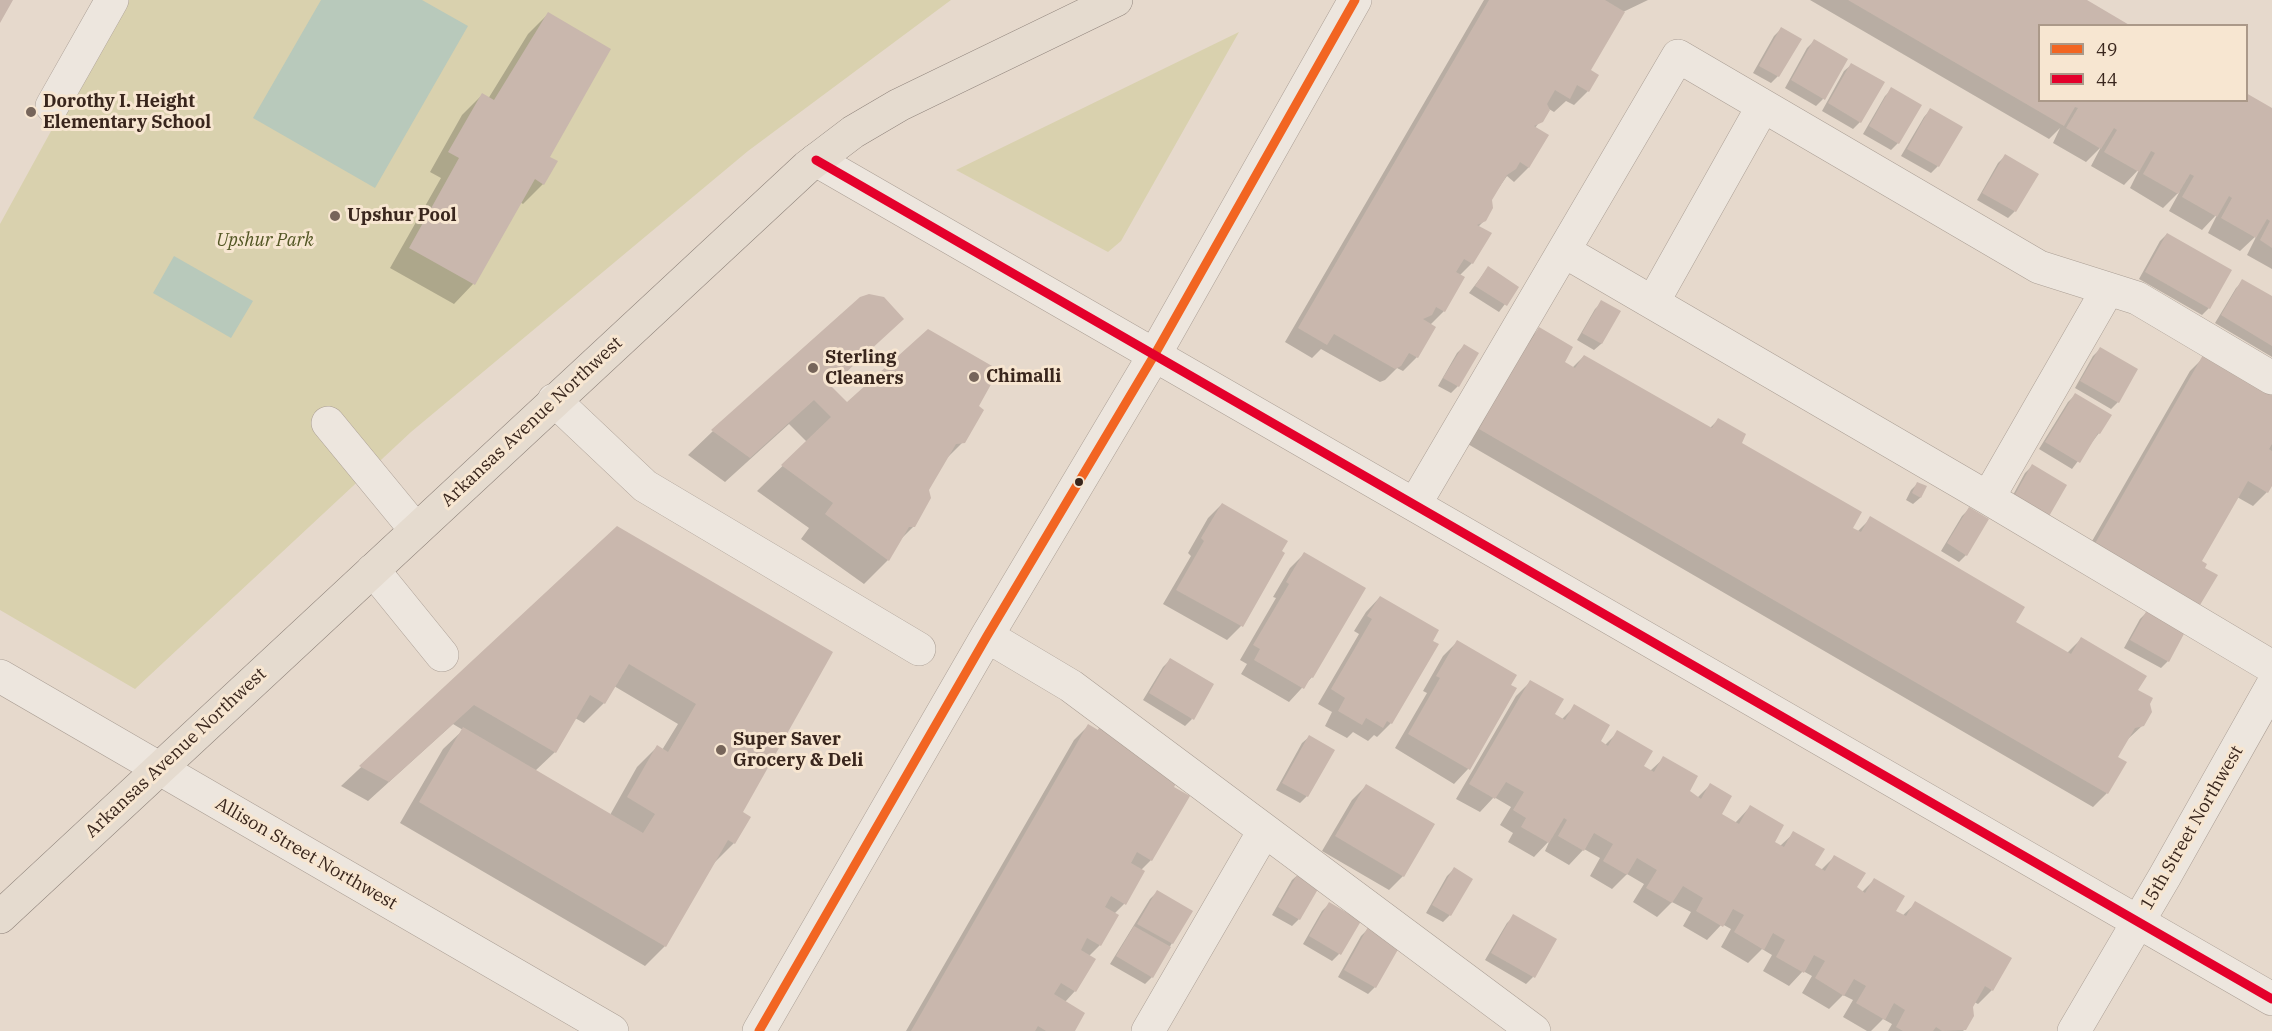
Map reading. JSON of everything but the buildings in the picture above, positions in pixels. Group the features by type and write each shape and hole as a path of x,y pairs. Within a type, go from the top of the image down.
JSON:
{"main road":[{"name":"Arkansas Avenue Northwest","path":"0,916 554,400 816,160 853,132 899,105 1116,0"}],"street":[{"path":"52,106 112,0"},
{"path":"759,1031 987,636 1155,354 1355,0"},
{"path":"1415,504 1678,56 2039,267 2137,298 2272,378"},
{"path":"1653,302 1763,106"},
{"path":"816,160 2272,999"},
{"path":"1564,251 1988,498 2272,667"},
{"path":"1988,498 2108,289"},
{"path":"554,400 645,486 919,649"},
{"path":"328,423 416,530"},
{"path":"373,570 442,655"},
{"path":"987,636 1071,686 1534,1031"},
{"name":"Allison Street Northwest","path":"0,676 612,1031"},
{"name":"15th Street Northwest","path":"2074,1031 2272,686"},
{"path":"1148,1031 1264,831"}],"green space":[{"name":"Upshur Park","path":"123,0 951,0 748,151 411,432 135,689 0,610 0,224"},
{"path":"1239,32 1121,241 1108,252 956,170"}],"shaded area":[{"path":"321,0 422,0 468,26 375,188 253,118"},
{"path":"174,256 253,301 231,338 153,293"}],"transit line":[{"name":"49","path":"759,1031 987,636 1155,354 1355,0"},
{"name":"44","path":"816,160 2272,999"}],"place":[{"name":"Dorothy I. Height Elementary School","path":"31,112"},
{"name":"Upshur Pool","path":"335,216"},
{"name":"Sterling Cleaners","path":"813,368"},
{"name":"Chimalli","path":"974,377"},
{"name":"Super Saver Grocery & Deli","path":"721,750"}]}
